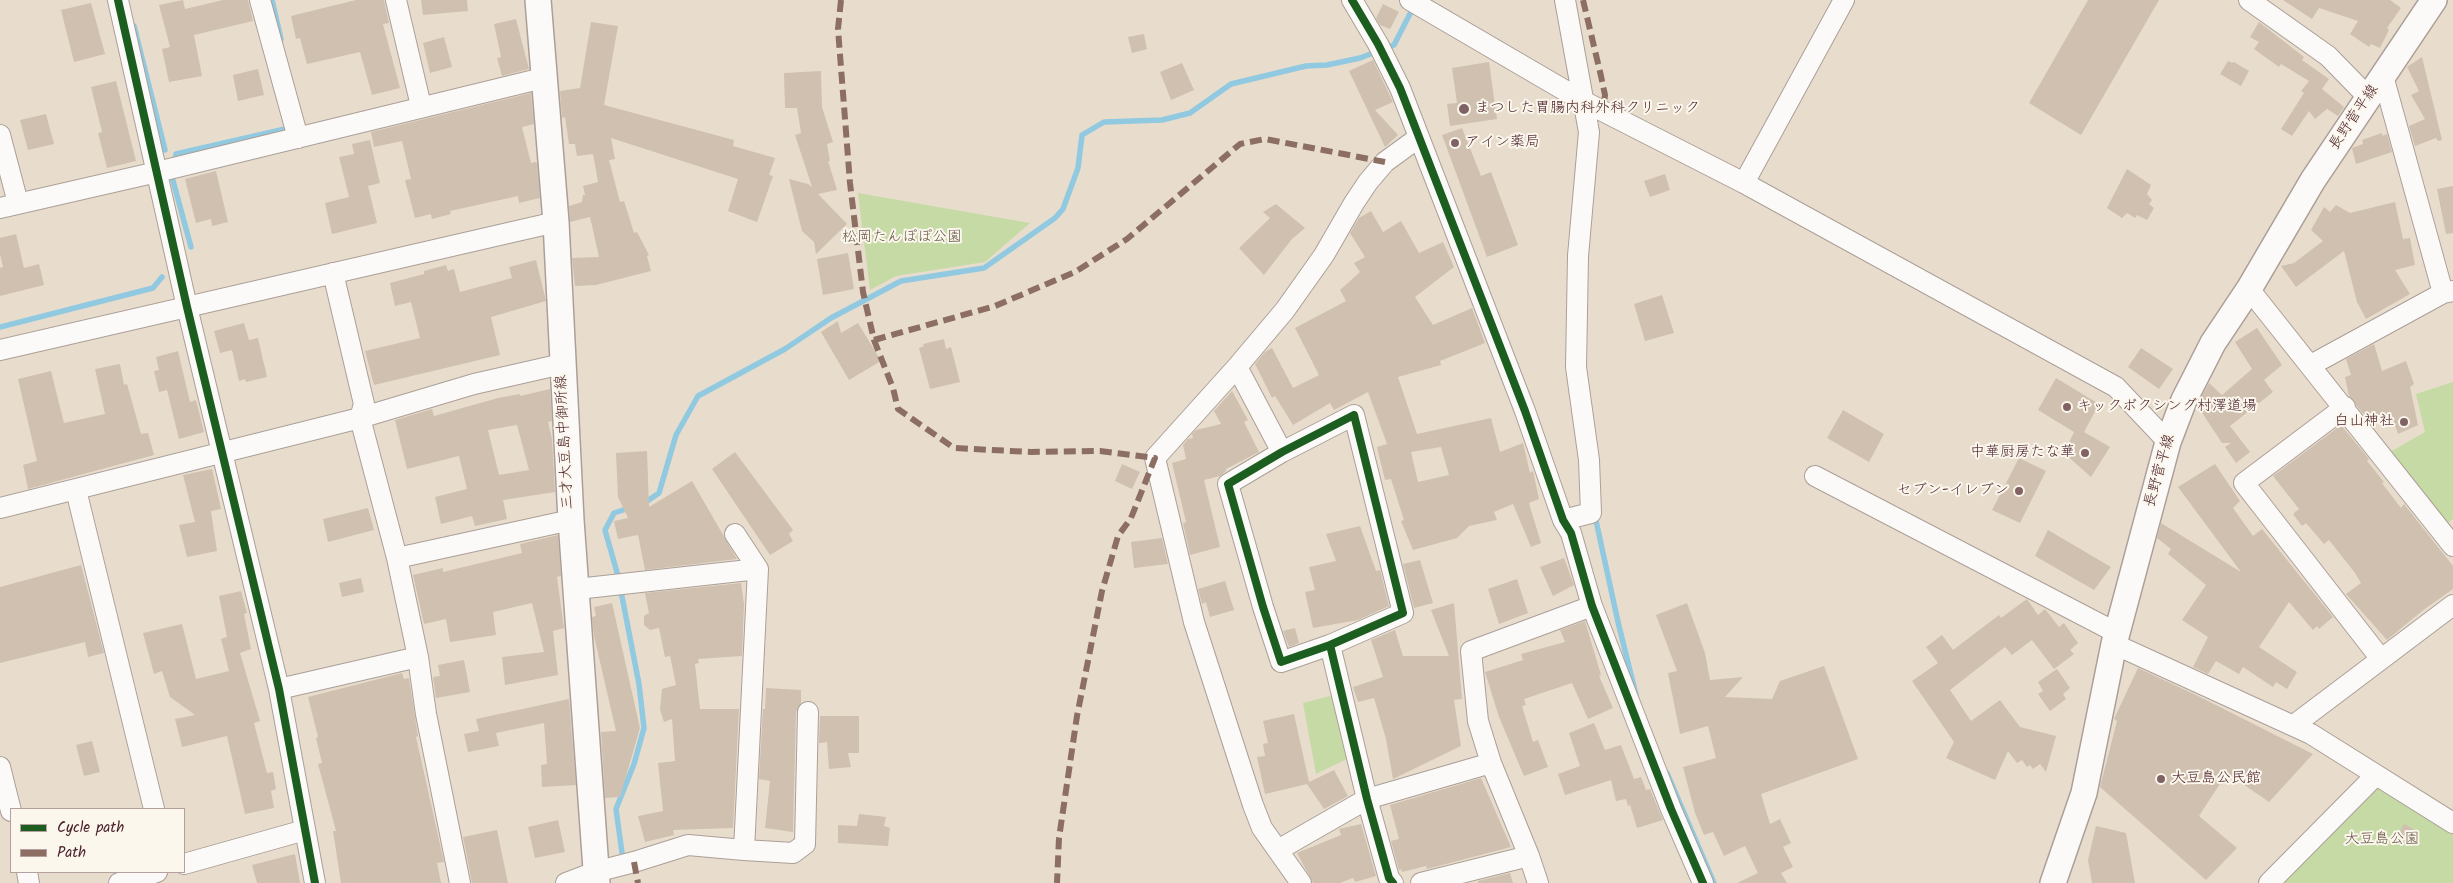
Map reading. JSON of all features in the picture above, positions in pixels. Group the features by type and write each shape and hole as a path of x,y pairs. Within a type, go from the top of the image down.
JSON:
{"main road":[{"name":"三才大豆島中御所線","path":"538,0 556,222 571,520 596,877"},
{"name":"長野菅平線","path":"2052,883 2084,793 2115,639 2168,442 2184,400 2213,343 2249,289 2313,180 2370,98 2434,0"}],"street":[{"path":"118,0 186,306 279,689 315,883"},
{"path":"260,0 298,138"},
{"path":"396,0 421,106"},
{"path":"1352,0 1381,49 1400,88 1525,412 1563,520 1571,533 1592,606 1671,810 1702,883"},
{"path":"1563,520 1591,513 1589,460 1576,367 1578,256 1589,132 1565,0"},
{"path":"1744,183 1844,0"},
{"path":"2249,0 2328,56 2370,98"},
{"path":"1413,2 1583,101 1744,183 2116,388 2168,442"},
{"path":"2311,365 2448,292 2383,76"},
{"path":"0,135 9,206 543,78"},
{"path":"1300,883 1262,828 1253,805 1194,622 1155,458 1237,368 1285,310 1324,255 1368,182 1385,162 1418,138"},
{"path":"0,350 556,222"},
{"path":"333,273 364,404 360,418 397,558 418,657 426,714 460,883"},
{"path":"2249,289 2450,535"},
{"path":"0,508 360,418 474,384 562,364"},
{"path":"1237,368 1282,452"},
{"path":"2345,407 2244,482 2381,660"},
{"path":"1354,415 1402,614 1330,644 1282,662 1263,608 1228,484 1282,452 1354,415"},
{"path":"1815,476 2115,639 2312,734 2453,823"},
{"path":"76,490 154,808"},
{"path":"397,558 571,520"},
{"path":"736,534 758,569 744,850"},
{"path":"577,589 758,569"},
{"path":"2294,725 2453,605"},
{"path":"1538,883 1491,763 1478,721 1471,651 1592,606"},
{"path":"1330,644 1367,799 1389,878 1393,883"},
{"path":"279,689 418,657"},
{"path":"566,883 596,877 634,862 688,845 793,853 805,844 808,712"},
{"path":"1278,850 1367,799 1491,763"},
{"path":"0,766 10,808"},
{"path":"2269,883 2376,775"},
{"path":"185,864 305,830"},
{"path":"1421,883 1529,856"},
{"path":"119,883 154,873"}],"green space":[{"name":"松岡たんぽぽ公園","path":"858,193 1030,223 985,262 896,276 870,290"},
{"path":"2453,382 2453,519 2444,526 2390,452 2425,432 2416,394"},
{"path":"1334,695 1349,758 1316,774 1303,703"},
{"name":"大豆島公園","path":"2377,784 2453,832 2453,883 2278,883"}],"building":[{"path":"183,0 185,9 223,0 248,0 253,21 194,35 202,76 169,82 162,49 170,47 159,5"},
{"path":"356,0 384,0 389,23 383,24 400,88 372,95 360,52 307,64 300,38 296,39 291,16"},
{"path":"421,0 467,0 468,11 423,15"},
{"path":"2088,0 2159,0 2081,135 2029,103"},
{"path":"2283,0 2390,0 2401,8 2387,28 2389,30 2380,48 2371,44 2369,47 2350,34 2358,21 2319,8 2312,19"},
{"path":"91,3 105,54 74,62 61,10"},
{"path":"1383,4 1399,12 1390,29 1380,25 1376,18"},
{"path":"516,19 529,69 502,76 497,58 501,57 494,24"},
{"path":"591,22 618,26 604,105 734,140 733,146 775,158 769,175 773,176 757,222 728,211 738,179 611,138 615,159 609,160 620,202 624,201 634,233 637,232 649,255 647,256 651,271 596,285 575,286 572,258 599,257 590,217 570,222 569,206 582,202 583,195 585,195 583,186 598,182 593,154 577,156 575,144 569,144 565,117 562,118 560,91 580,88"},
{"path":"2259,22 2304,57 2302,60 2329,79 2322,89 2344,107 2338,116 2327,109 2315,119 2309,111 2292,136 2281,129 2304,93 2301,91 2309,81 2281,64 2279,67 2254,49 2259,42 2250,37"},
{"path":"1144,34 1147,49 1132,53 1128,37"},
{"path":"444,37 452,67 430,73 423,43"},
{"path":"2422,57 2442,140 2438,141 2436,138 2415,146 2409,126 2425,119 2411,95 2419,91 2407,67"},
{"path":"1373,60 1393,102 1375,110 1398,135 1385,147 1349,71"},
{"path":"2228,61 2234,62 2249,71 2241,86 2220,74"},
{"path":"1489,62 1497,119 1450,126 1447,104 1457,103 1452,68"},
{"path":"1182,63 1194,90 1171,100 1160,72"},
{"path":"258,69 264,95 238,101 233,75"},
{"path":"821,71 822,107 833,142 827,144 830,161 828,161 837,190 818,194 847,224 816,254 814,242 802,231 789,179 808,184 812,187 795,135 801,133 797,108 785,108 784,73"},
{"path":"116,81 136,161 107,168 98,133 102,132 91,87"},
{"path":"531,93 534,124 522,127 531,163 536,162 537,164 540,198 519,203 518,196 450,211 451,214 432,219 431,214 415,218 405,180 411,179 402,141 374,147 371,132"},
{"path":"46,114 54,144 28,150 20,120"},
{"path":"1462,128 1481,176 1491,172 1518,245 1487,257 1442,135"},
{"path":"2382,133 2382,136 2387,134 2392,152 2356,164 2352,148 2363,144 2362,140"},
{"path":"370,140 380,183 368,186 377,223 332,234 325,203 349,197 339,157 354,154 352,144"},
{"path":"2127,169 2151,185 2147,194 2152,200 2149,204 2154,208 2147,220 2137,215 2135,218 2127,213 2122,218 2107,208"},
{"path":"216,171 228,222 212,226 211,219 196,223 185,179"},
{"path":"1665,174 1670,190 1650,197 1644,181"},
{"path":"2453,186 2453,233 2446,234 2437,189"},
{"path":"2395,202 2403,239 2410,238 2415,265 2395,270 2410,294 2366,319 2357,302 2344,251 2296,287 2281,266 2294,263 2323,241 2311,230 2324,207 2330,212 2336,205 2350,213"},
{"path":"1276,204 1305,228 1292,239 1264,275 1239,248 1270,218 1263,212"},
{"path":"1371,211 1383,232 1401,221 1419,253 1443,242 1454,267 1415,297 1433,325 1472,308 1485,343 1440,361 1441,365 1398,377 1417,434 1491,418 1500,452 1523,443 1530,473 1533,471 1539,499 1529,503 1541,543 1531,547 1513,504 1494,512 1497,520 1469,526 1457,538 1413,550 1401,521 1404,520 1391,479 1385,480 1377,447 1387,444 1368,392 1334,410 1330,403 1293,425 1275,396 1272,398 1255,364 1265,352 1272,348 1293,388 1319,375 1295,328 1346,301 1340,290 1360,272 1354,263 1365,257 1350,233 1359,218","holes":["1441,447 1449,475 1418,482 1411,452"]},
{"path":"16,234 24,268 39,264 44,285 0,296 0,268 3,267 0,254 0,238"},
{"path":"848,253 854,289 823,295 817,259"},
{"path":"536,260 546,301 491,317 500,355 374,385 365,351 420,338 411,302 395,306 390,283 424,274 424,271 446,265 448,271 454,269 460,292 512,278 509,267"},
{"path":"1662,295 1674,333 1645,341 1634,304"},
{"path":"838,321 841,333 858,323 881,361 849,380 821,332"},
{"path":"244,323 249,340 258,338 267,377 246,382 245,379 239,381 232,350 220,353 214,331"},
{"path":"2257,328 2282,365 2264,380 2273,392 2230,426 2250,452 2236,463 2225,447 2231,443 2222,443 2197,405 2209,383 2222,395 2252,369 2235,342"},
{"path":"944,339 946,349 951,347 960,382 930,389 919,348 924,346 923,344"},
{"path":"2374,344 2382,371 2406,361 2414,384 2410,387 2418,425 2398,434 2391,414 2368,420 2349,396 2345,377 2351,375 2346,359"},
{"path":"2141,348 2173,369 2159,389 2128,367"},
{"path":"178,351 190,402 196,400 204,432 179,439 167,390 159,392 154,371 159,370 156,357"},
{"path":"120,364 124,385 127,384 141,434 148,433 154,455 28,489 23,465 37,461 18,379 51,371 64,423 105,414 95,369"},
{"path":"2056,378 2099,404 2084,432 2110,447 2091,477 2064,453 2074,432 2038,410"},
{"path":"550,389 552,421 548,422 552,439 555,492 503,500 507,519 475,526 472,516 441,524 435,497 467,489 459,456 407,469 395,420 432,409 434,416 498,398 520,394 520,396","holes":["517,425 529,470 499,475 488,430"]},
{"path":"1232,391 1248,420 1244,422 1259,452 1226,469 1220,476 1204,480 1220,547 1190,555 1183,523 1186,522 1172,463 1186,459 1183,445 1188,439 1193,438 1192,434 1196,430 1221,424 1214,411"},
{"path":"1843,410 1884,434 1869,462 1827,438"},
{"path":"2341,425 2369,459 2367,461 2401,508 2404,504 2453,566 2453,589 2422,611 2387,640 2346,594 2361,583 2355,573 2329,540 2324,544 2306,523 2302,526 2293,514 2299,509 2273,476"},
{"path":"647,451 649,507 692,481 737,559 645,570 638,535 618,539 614,521 628,518 618,497 616,453"},
{"path":"735,452 793,530 789,534 793,541 770,555 712,469"},
{"name":"セブン-イレブン","path":"2019,458 2046,471 2020,523 1992,510"},
{"path":"1122,464 1140,472 1132,489 1115,481"},
{"path":"2215,464 2240,501 2233,508 2253,536 2262,529 2333,617 2319,629 2317,626 2313,630 2289,602 2259,647 2297,672 2287,689 2276,682 2273,687 2243,667 2239,674 2216,661 2208,674 2193,667 2208,637 2182,620 2206,585 2168,554 2171,549 2157,538 2161,523 2241,572 2178,487"},
{"path":"212,469 221,509 211,511 217,551 187,557 179,525 195,522 183,475"},
{"path":"368,508 374,530 328,542 323,519"},
{"path":"1360,526 1376,571 1380,570 1389,606 1358,620 1313,628 1305,592 1315,590 1309,567 1336,561 1326,534"},
{"path":"2048,530 2111,567 2094,590 2035,556"},
{"path":"558,535 561,576 557,577 564,628 553,631 558,675 505,685 502,657 544,652 532,603 493,612 496,635 450,642 446,619 424,624 413,575 443,568 443,572 522,553 520,544"},
{"path":"1162,538 1168,564 1134,568 1131,542"},
{"path":"1564,558 1574,585 1553,596 1540,567"},
{"path":"1420,560 1433,603 1414,608 1403,564"},
{"path":"81,565 104,653 88,657 85,642 0,663 0,587"},
{"path":"361,578 364,592 342,597 339,583"},
{"path":"1517,579 1528,613 1499,624 1488,589"},
{"path":"1225,581 1234,610 1210,617 1206,602 1202,604 1198,589"},
{"path":"741,583 744,604 742,656 698,659 699,663 695,664 700,709 739,709 733,828 673,830 674,835 645,842 638,816 663,811 658,763 675,761 672,719 664,722 660,710 662,689 676,685 670,656 665,657 659,628 650,630 644,625 644,616 649,613 645,593"},
{"path":"241,591 247,613 244,614 251,649 240,653 260,721 254,723 267,773 273,772 276,789 271,791 274,808 245,814 227,736 182,747 175,719 195,715 170,697 162,671 154,674 143,633 182,624 196,679 229,671 221,639 227,637 219,596"},
{"path":"2027,599 2038,615 2045,609 2059,627 2064,623 2078,643 2070,650 2074,654 2054,669 2032,640 2012,655 2005,647 1950,690 1971,721 2000,700 2020,727 2056,736 2046,772 2040,764 2033,769 2030,765 2027,767 2022,760 2017,763 2008,751 1995,780 1946,758 1954,742 1912,681 1938,663 1926,647 1942,635 1953,650 1999,615 2001,618"},
{"path":"612,603 640,728 620,797 605,798 601,732 616,731 594,636 592,617 596,616 594,607"},
{"path":"1454,603 1462,699 1454,700 1461,746 1393,779 1386,739 1374,698 1358,702 1353,687 1383,677 1371,640 1395,630 1403,656 1449,656 1431,610"},
{"path":"1687,603 1705,653 1710,680 1743,677 1725,697 1772,699 1780,681 1824,666 1858,759 1761,794 1770,824 1780,819 1791,843 1783,847 1793,867 1781,873 1787,883 1737,883 1758,873 1745,846 1724,856 1713,832 1704,835 1695,813 1683,767 1716,758 1708,726 1680,734 1668,673 1677,671 1656,615"},
{"path":"1585,621 1601,675 1599,676 1613,708 1588,719 1572,683 1524,699 1526,705 1522,706 1533,742 1538,740 1548,767 1524,776 1499,717 1485,672 1523,660 1521,654 1565,642 1560,630"},
{"path":"1295,628 1299,643 1289,647 1283,631"},
{"path":"464,660 470,692 436,698 433,677 440,676 438,665"},
{"name":"大豆島公民館","path":"2138,668 2313,754 2269,802 2227,773 2199,816 2237,848 2206,880 2100,787 2117,721 2114,719"},
{"path":"2057,669 2070,688 2063,694 2066,699 2050,711 2038,694 2043,691 2038,682"},
{"path":"402,673 404,679 409,678 418,736 416,737 444,862 437,863 441,883 341,883 333,831 336,831 318,764 322,763 308,697"},
{"path":"766,688 801,690 801,703 796,712 793,832 765,828 770,781 759,779"},
{"path":"569,699 576,785 542,787 541,765 547,764 544,723 496,733 499,746 468,752 464,734 479,731 476,719"},
{"path":"1294,714 1309,782 1334,770 1348,796 1324,809 1307,784 1265,794 1257,757 1265,756 1263,744 1268,743 1263,721"},
{"path":"820,716 859,716 859,753 848,753 851,767 829,769 827,742 819,743"},
{"path":"1594,723 1605,750 1621,745 1634,779 1641,777 1646,790 1650,789 1663,820 1637,828 1630,805 1628,806 1626,799 1616,801 1611,780 1565,795 1558,774 1580,766 1569,733"},
{"path":"92,741 100,772 84,776 76,745"},
{"path":"1481,778 1511,847 1427,869 1426,866 1402,872 1401,869 1399,870 1391,841 1399,839 1390,805"},
{"path":"859,814 886,817 884,826 890,828 888,846 838,843 838,825 857,826"},
{"path":"558,820 565,852 535,858 528,827"},
{"path":"1361,824 1376,876 1355,882 1353,878 1340,883 1313,883 1297,853 1341,835 1339,829"},
{"path":"2404,824 2417,831 2409,844 2397,837"},
{"path":"2096,826 2126,833 2135,883 2092,883 2088,860"},
{"path":"497,830 508,883 472,883 463,837"},
{"path":"295,854 300,883 257,883 252,865"},
{"path":"1510,873 1513,883 1478,883 1478,881"}],"waterway":[{"path":"272,0 281,39"},
{"path":"643,504 659,493 676,435 698,396 785,349 831,318 901,281 984,268 1055,218 1063,209 1078,168 1082,135 1104,122 1162,120 1190,113 1231,84 1306,66 1327,65 1360,58 1394,45 1414,6"},
{"path":"134,26 165,150"},
{"path":"191,247 172,177 176,154 285,129"},
{"path":"0,327 153,288 162,277"},
{"path":"622,853 616,809 634,764 644,728 639,684 618,576 605,530 614,513 629,508"},
{"path":"1595,516 1636,695"},
{"path":"1667,773 1714,883"}],"marked path":[{"path":"841,0 838,29 850,183 863,292 874,340 893,388 898,409 954,448 1031,452 1100,451 1155,458 1131,518 1118,536 1102,591 1077,716 1059,838 1057,883"},
{"path":"1583,0 1605,95 1603,111"},
{"path":"874,340 995,306 1075,272 1127,239 1240,144 1265,139 1385,162"},
{"path":"634,862 638,883"}],"cycle path":[{"path":"118,0 187,307 279,689 315,883"},
{"path":"1352,0 1378,44 1400,88 1525,411 1563,520 1571,533 1592,606 1671,809 1703,883"},
{"path":"1330,645 1403,613 1354,415 1282,452 1228,484 1263,607 1281,662 1330,645 1367,799 1389,878 1393,883"}],"place":[{"name":"まつした胃腸内科外科クリニック","path":"1464,109"},
{"name":"アイン薬局","path":"1455,143"},
{"name":"キックボクシング村澤道場","path":"2067,407"},
{"name":"白山神社","path":"2404,422"},
{"name":"中華厨房たな華","path":"2085,453"},
{"name":"セブン-イレブン","path":"2019,491"},
{"name":"大豆島公民館","path":"2161,779"}]}
